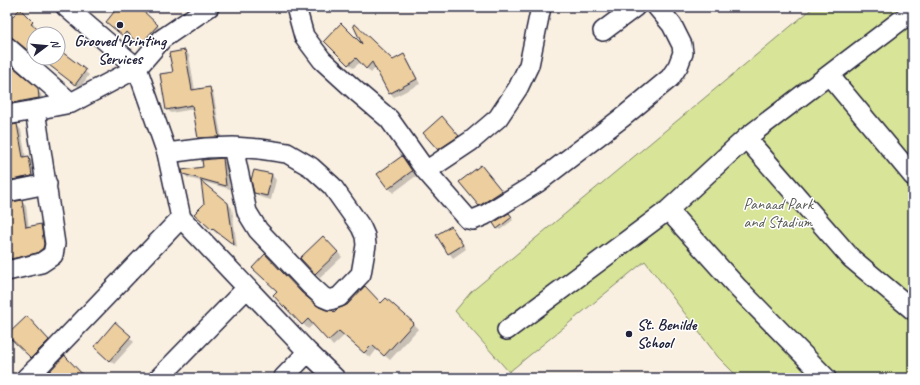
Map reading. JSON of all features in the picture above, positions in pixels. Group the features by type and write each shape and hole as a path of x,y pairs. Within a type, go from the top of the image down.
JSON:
{"street":[{"path":"66,7 137,68 167,153 181,218 308,352 335,378"},
{"path":"7,115 71,103 137,68 162,39 209,7"},
{"path":"296,7 304,36 322,60 389,119 426,171 468,219 473,220 485,215 538,183 623,117 670,78 678,66 683,53 682,45 672,25 657,7"},
{"path":"426,171 471,141 498,118 518,88 528,65 541,7"},
{"path":"604,31 635,7"},
{"path":"507,330 668,210 746,138 913,11"},
{"path":"7,47 71,103"},
{"path":"829,75 913,176"},
{"path":"7,271 41,263 53,255 56,244 35,110"},
{"path":"746,138 852,258 913,310"},
{"path":"167,153 206,148 233,147 260,149 287,152 311,167 332,186 361,227 365,236 366,245 361,274 339,297 330,300 323,297 258,230 247,212 233,147"},
{"path":"7,192 46,184"},
{"path":"668,210 738,288 826,378"},
{"path":"26,378 181,218"},
{"path":"159,378 247,288"},
{"path":"283,378 308,352"}],"green space":[{"name":"Panaad Park and Stadium","path":"814,7 913,7 913,378 739,378 718,357 645,261 509,372 455,311 471,292"}],"building":[{"path":"118,7 139,7 158,25 140,45 126,32 123,36 106,22"},
{"path":"20,9 33,22 31,24 34,26 26,26 26,49 10,36 7,36 7,22"},
{"path":"341,23 362,44 353,25 355,24 393,60 404,54 417,79 389,94 372,62 366,69 356,58 348,65 324,41"},
{"path":"185,50 192,90 210,87 219,137 198,138 192,105 166,110 160,74 173,72 169,53"},
{"path":"66,55 86,70 75,85 50,66 66,66"},
{"path":"7,62 38,88 39,98 7,104"},
{"path":"442,116 459,136 438,150 423,133"},
{"path":"17,124 23,157 29,156 32,176 7,181 7,126"},
{"path":"402,156 412,171 388,189 377,174"},
{"path":"223,158 226,186 183,174 182,170 203,167 202,160"},
{"path":"481,165 502,191 479,206 459,182"},
{"path":"254,170 272,174 267,196 254,193 251,180"},
{"path":"201,181 228,203 234,245 213,229 212,230 194,214 204,204"},
{"path":"22,200 26,227 41,224 44,244 43,248 37,253 11,259 7,242 7,203"},
{"path":"509,213 512,217 497,229 493,223"},
{"path":"451,226 463,245 448,254 436,235"},
{"path":"323,236 338,252 315,274 300,258"},
{"path":"265,254 302,293 319,307 326,310 332,310 334,312 337,309 347,305 365,286 381,303 386,298 414,323 384,356 372,345 364,353 339,331 328,341 308,319 302,325 273,295 277,291 252,268"},
{"path":"27,316 49,340 31,358 7,335"},
{"path":"115,322 131,336 109,361 94,347"},
{"path":"65,355 86,378 51,378 47,374"}],"place":[{"name":"Grooved Printing Services","path":"120,25"},
{"name":"St. Benilde School","path":"629,334"}]}
